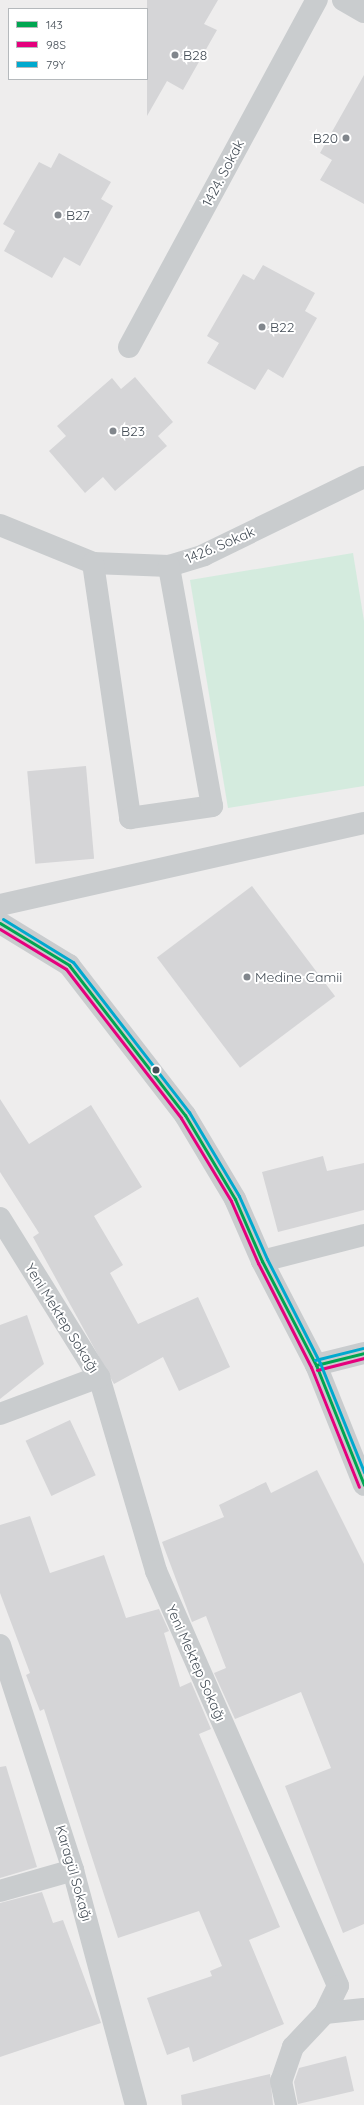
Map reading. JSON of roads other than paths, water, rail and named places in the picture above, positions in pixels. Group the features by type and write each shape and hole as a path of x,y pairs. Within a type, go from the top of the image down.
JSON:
{"street":[{"name":"1424. Sokak","path":"129,347 317,0"},
{"path":"343,0 364,12"},
{"name":"1426. Sokak","path":"0,525 93,563 169,566 204,555 364,477"},
{"path":"93,563 130,818 212,806 169,566"},
{"path":"0,906 364,823"},
{"path":"0,923 69,965 123,1031 186,1115 235,1199 262,1261 316,1366 362,1471"},
{"name":"Yeni Mektep Sokağı","path":"0,1218 99,1377 156,1571 338,1986 325,2013 293,2047 281,2081 286,2105"},
{"path":"262,1261 364,1235"},
{"path":"316,1366 364,1353"},
{"path":"0,1414 99,1377"},
{"name":"Karagül Sokağı","path":"0,1645 73,1870 136,2105"},
{"path":"0,1891 73,1870"},
{"path":"325,2013 364,2009"}],"place":[{"name":"B28","path":"175,55"},
{"name":"B20","path":"346,138"},
{"name":"B27","path":"58,215"},
{"name":"B22","path":"262,327"},
{"name":"B23","path":"113,431"},
{"name":"Medine Camii","path":"247,977"}]}
